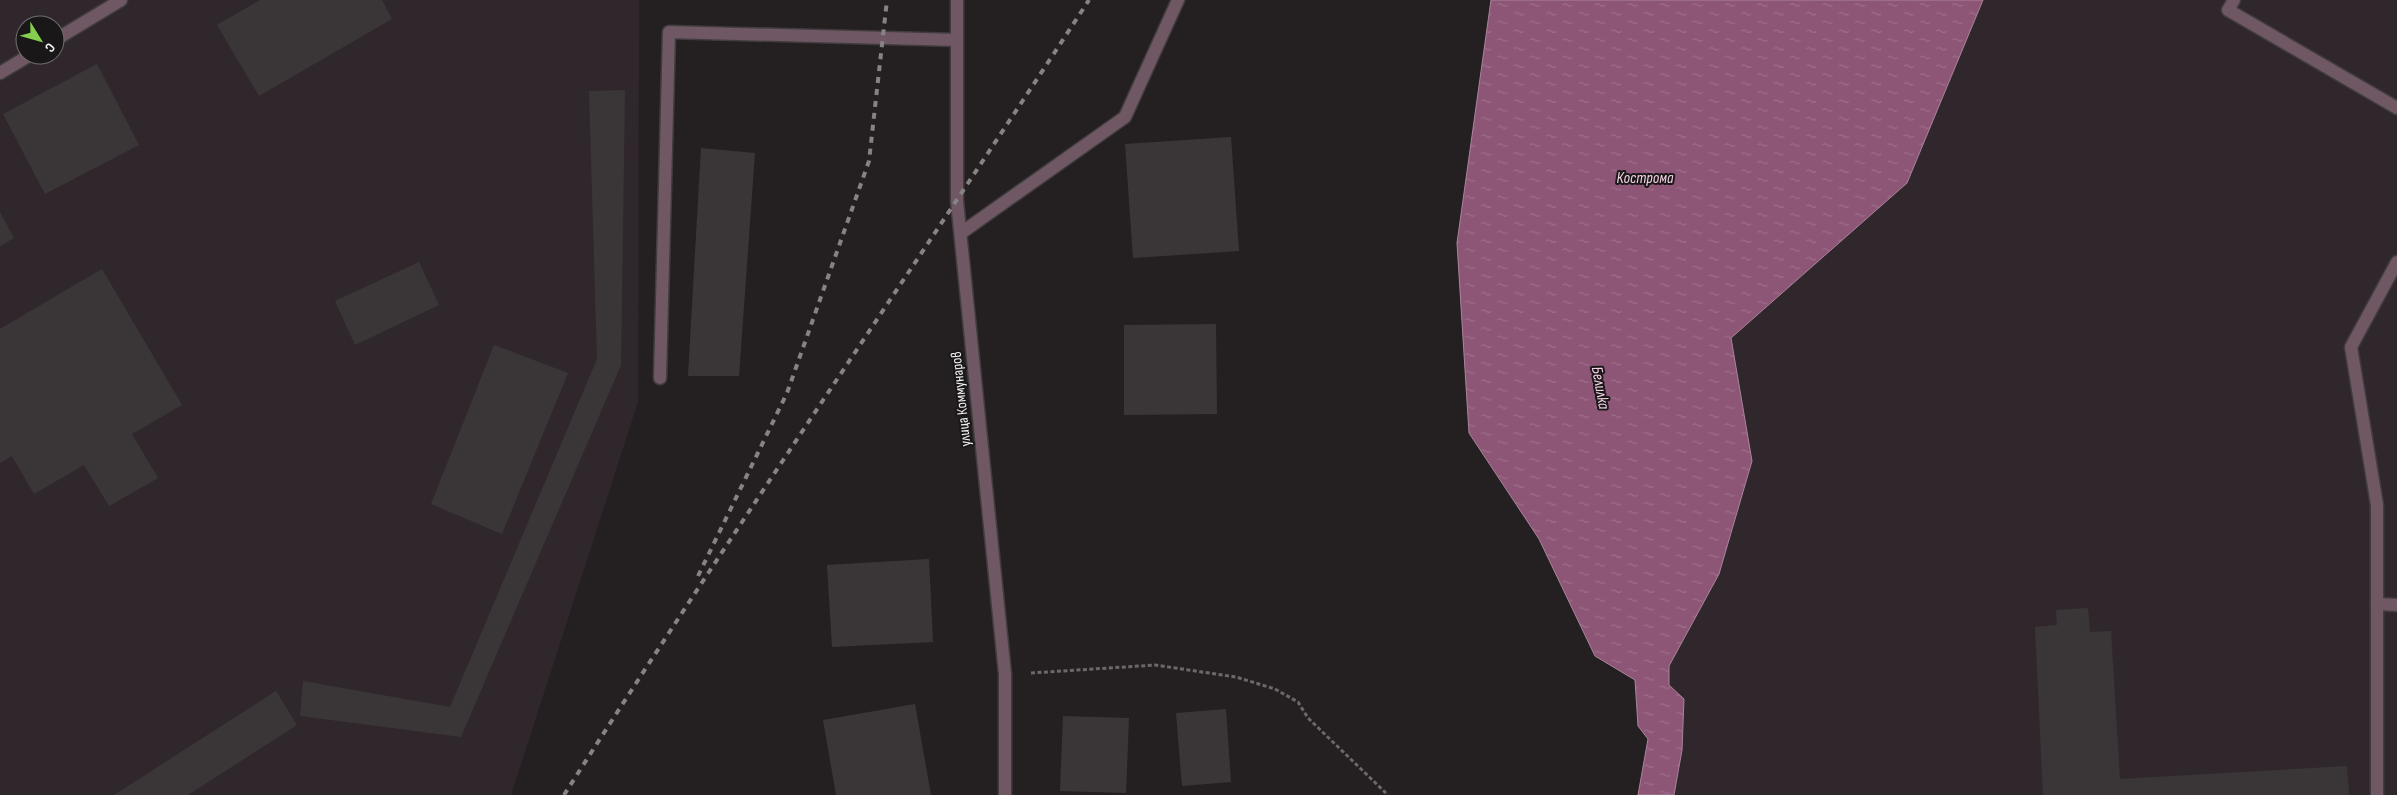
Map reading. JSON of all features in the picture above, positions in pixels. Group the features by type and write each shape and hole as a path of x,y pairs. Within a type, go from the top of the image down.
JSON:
{"street":[{"path":"65,34 121,0"},
{"name":"улица Коммунаров","path":"957,0 958,201 1005,674 1005,795"},
{"path":"961,233 1125,117 1178,0"},
{"path":"2234,0 2228,10 2397,108"},
{"path":"660,378 669,32 957,40"},
{"path":"0,73 15,64"},
{"path":"2377,795 2377,505 2351,347 2397,262"},
{"path":"2377,604 2397,605"}],"path":[{"path":"1005,674 1154,665 1236,677 1275,689 1298,702 1308,718 1388,795"}],"shaded area":[{"path":"0,0 639,0 638,402 511,795 0,795"},
{"path":"1983,0 2397,0 2397,795 1674,795 1682,750 1684,699 1669,685 1669,666 1719,574 1752,461 1731,338 1907,183"}],"water":[{"name":"Кострома","path":"1491,0 1983,0 1907,183 1731,338 1752,461 1719,574 1669,666 1669,685 1684,699 1682,750 1674,795 1638,795 1648,739 1638,726 1635,680 1595,656 1539,539 1469,433 1457,243"}],"building":[{"path":"260,0 382,0 392,19 259,96 217,25"},
{"path":"97,64 139,145 45,194 3,114"},
{"path":"625,90 621,365 461,737 300,716 303,681 450,707 597,359 589,91"},
{"path":"1231,137 1239,251 1133,258 1125,144"},
{"path":"701,148 755,153 739,376 688,376"},
{"path":"0,212 14,238 0,246"},
{"path":"419,262 439,305 355,345 335,301"},
{"path":"102,269 182,405 132,434 158,478 109,506 84,465 34,494 12,456 0,463 0,329"},
{"path":"1216,324 1217,414 1124,415 1124,325"},
{"path":"494,345 568,373 502,534 431,504"},
{"path":"929,559 933,642 832,647 827,565"},
{"path":"2088,608 2090,632 2111,631 2120,779 2347,766 2349,795 2043,795 2035,627 2057,625 2056,610"},
{"path":"276,691 297,725 188,795 114,795"},
{"path":"915,704 931,795 836,795 823,720"},
{"path":"1226,709 1231,782 1182,786 1176,713"},
{"path":"1063,716 1129,718 1126,793 1060,791"}],"railway":[{"path":"698,576 787,393 869,161 887,0"},
{"path":"564,795 694,595 1089,0"}],"water label":[{"name":"Белилка","path":"1600,388"}]}
